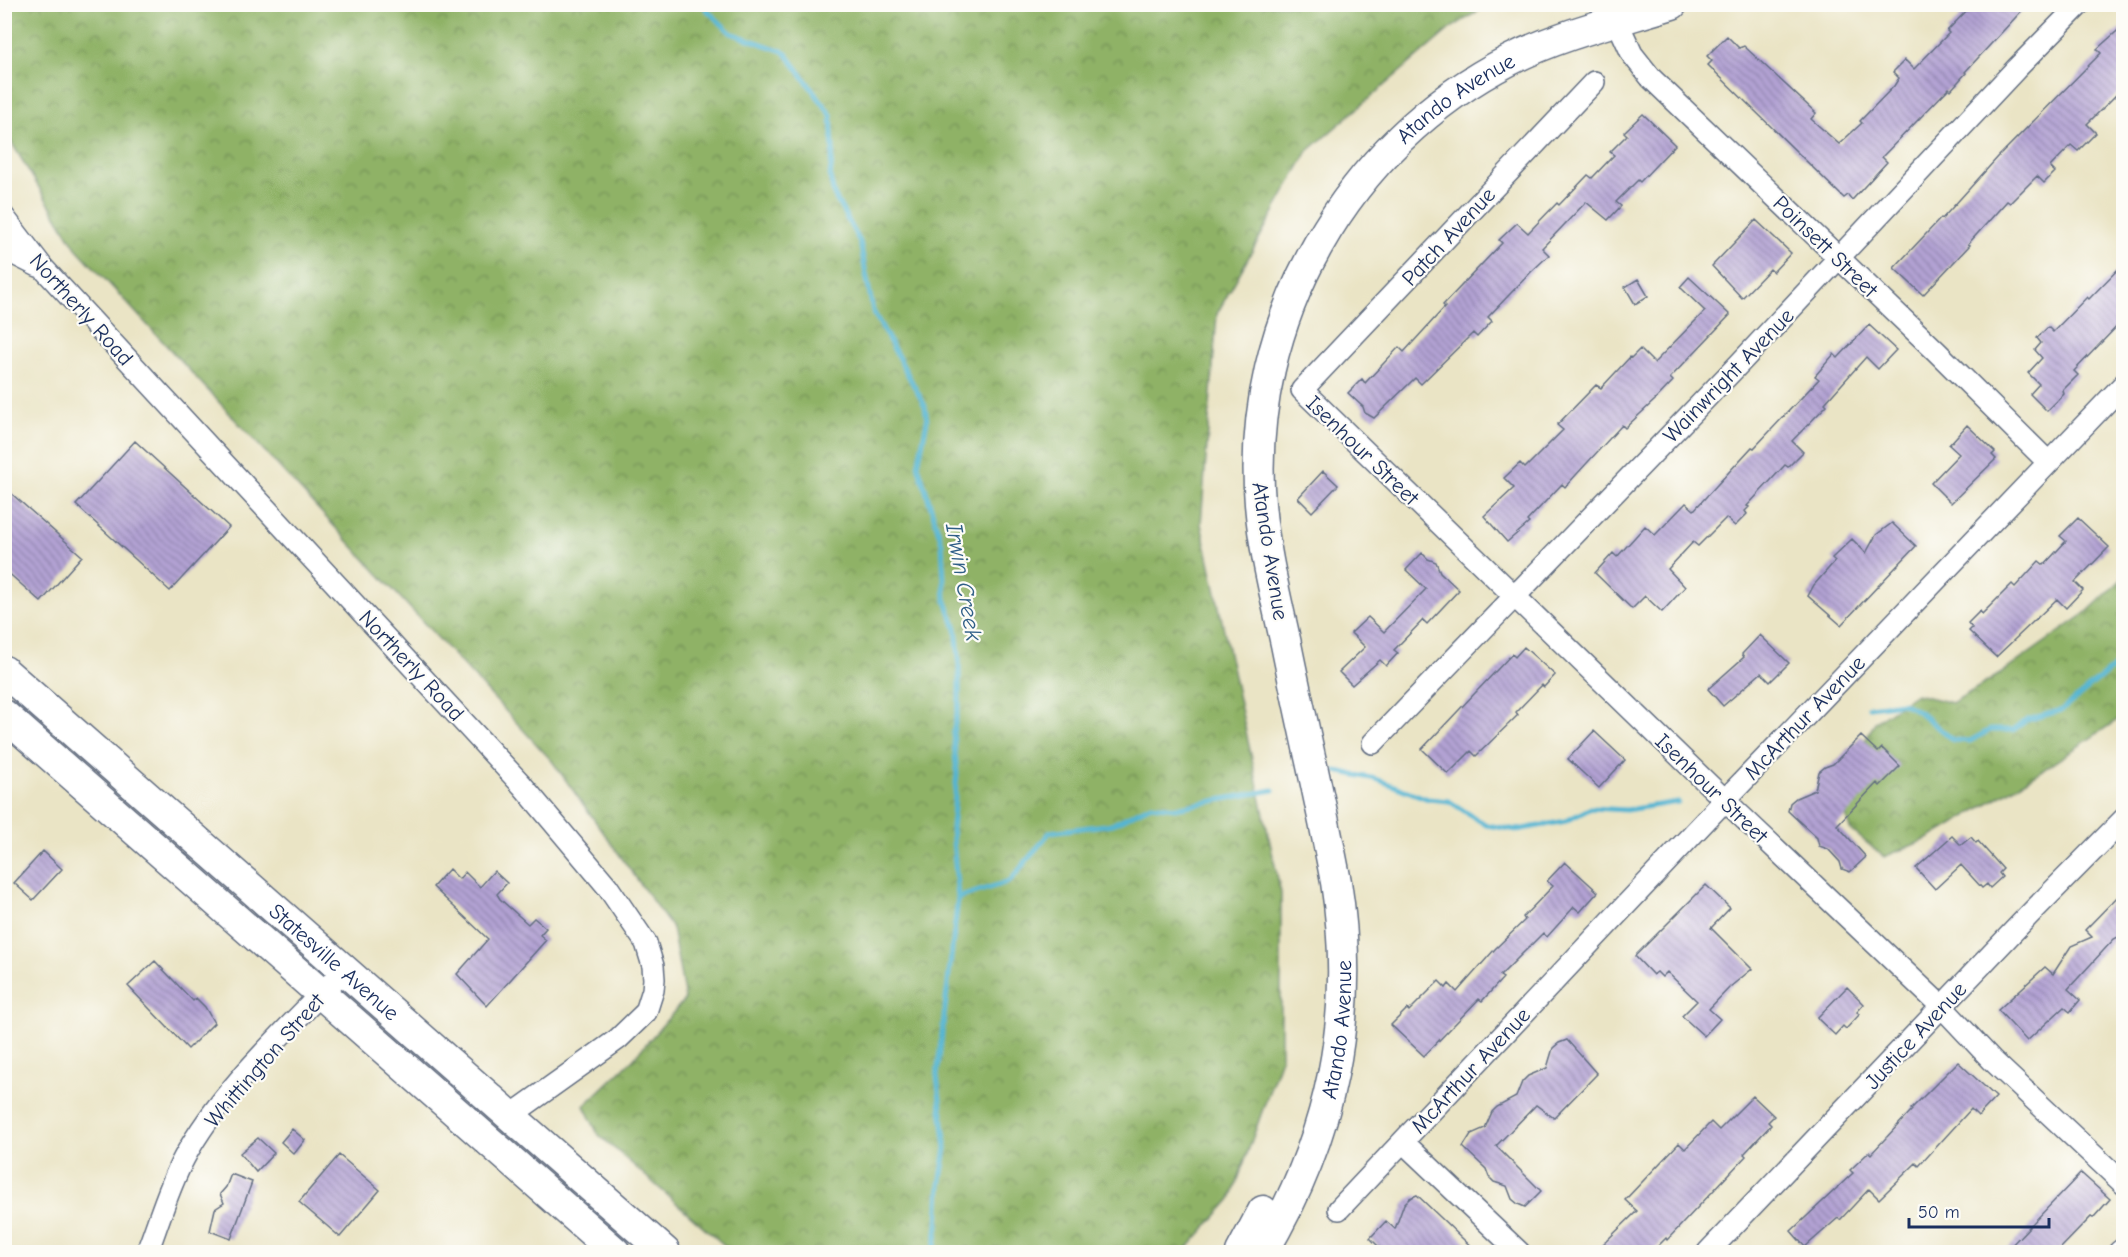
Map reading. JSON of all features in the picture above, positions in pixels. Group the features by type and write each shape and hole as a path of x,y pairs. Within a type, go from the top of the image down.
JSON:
{"main road":[{"name":"Atando Avenue","path":"1240,1252 1271,1197 1300,1127 1311,1086 1318,1043 1323,978 1322,932 1316,885 1248,568 1238,484 1239,438 1244,396 1255,343 1272,292 1298,237 1341,173 1382,127 1438,80 1499,42 1544,22 1671,4"},
{"name":"Atando Avenue","path":"1263,1252 1304,1174 1325,1112 1339,1046 1344,978 1342,930 1336,882 1268,564 1260,503 1258,461 1261,419 1278,338 1299,280 1326,230 1368,172 1413,126 1470,83 1509,61 1609,13"},
{"name":"Statesville Avenue","path":"4,670 665,1252"},
{"name":"Statesville Avenue","path":"4,715 615,1252"}],"street":[{"name":"Wainwright Avenue","path":"1373,743 1448,668 2080,4"},
{"name":"Poinsett Street","path":"1609,13 1632,54 1651,78 2048,462"},
{"name":"Patch Avenue","path":"1302,390 1594,82"},
{"name":"Northerly Road","path":"4,217 44,268 522,785 607,886 646,943 653,966 654,979 646,1012 618,1039 510,1116"},
{"path":"4,249 44,268"},
{"name":"McArthur Avenue","path":"1339,1209 1725,800 2124,384"},
{"name":"Isenhour Street","path":"1302,390 1514,597 1942,1006 1992,1060 2124,1184"},
{"name":"Justice Avenue","path":"1708,1252 2124,819"},
{"name":"Whittington Street","path":"147,1252 175,1178 197,1137 251,1068 344,970"},
{"path":"1403,1142 1519,1252"},
{"path":"2119,1252 2124,1248"}],"green space":[{"path":"5,4 1488,5 1451,28 1308,151 1217,314 1201,524 1281,893 1281,1058 1231,1199 1184,1252 732,1252 598,1134 584,1106 633,1059 685,999 672,928 552,761 76,248 5,132"},
{"path":"2123,578 2123,716 2040,772 1930,838 1884,857 1850,829 1839,791 1875,722 1916,694 1952,703 2000,674 2086,613"}],"building":[{"path":"1973,4 2028,4 1951,90 1949,88 1882,157 1887,162 1852,200 1848,195 1844,198 1708,65 1712,61 1707,56 1727,36 1739,48 1744,46 1816,113 1811,119 1839,144 1862,123 1860,121 1894,86 1899,78 1893,72 1905,60 1914,69"},
{"path":"2124,25 2124,87 2087,124 2096,133 2078,151 2071,145 2050,167 2055,172 2044,183 2037,176 2010,203 2007,201 1923,295 1894,268 1998,157 2101,53 2097,49"},
{"path":"1643,114 1675,145 1640,182 1638,180 1616,202 1621,206 1608,220 1586,202 1542,248 1549,255 1488,317 1492,321 1477,337 1473,333 1421,384 1415,378 1374,418 1365,413 1363,407 1348,393 1362,379 1365,383 1399,347 1404,352 1445,307 1443,305 1502,243 1499,240 1517,223 1528,233 1588,175 1592,178 1614,155 1610,152 1627,135 1624,132"},
{"path":"1756,220 1791,253 1773,272 1770,269 1742,298 1712,266"},
{"path":"2124,263 2124,319 2074,371 2078,375 2047,411 2030,394 2039,384 2028,373 2042,358 2035,350 2041,343 2037,338 2048,327 2053,332"},
{"path":"1689,277 1730,315 1670,378 1673,381 1655,400 1625,428 1622,425 1565,487 1562,484 1527,521 1529,523 1507,542 1484,516 1514,488 1504,478 1520,463 1525,468 1563,430 1557,425 1596,385 1601,388 1640,349 1654,363 1705,311 1680,287"},
{"path":"1638,279 1648,296 1635,304 1625,287"},
{"path":"1869,325 1896,350 1878,369 1866,357 1825,403 1827,405 1792,441 1803,452 1788,467 1785,465 1747,506 1749,507 1745,511 1747,514 1735,526 1726,518 1698,546 1693,542 1668,569 1685,587 1662,612 1645,596 1632,609 1595,573 1613,553 1617,557 1645,526 1655,535 1686,503 1694,510 1819,379 1815,376 1834,354 1838,358"},
{"path":"1967,425 1995,452 1992,455 1996,459 1951,503 1931,483 1959,454 1949,445"},
{"path":"135,441 229,527 170,591 76,505"},
{"path":"1323,471 1338,485 1312,512 1298,498"},
{"path":"4,487 82,556 41,602 4,569"},
{"path":"2078,518 2109,547 2075,582 2083,590 2066,608 2057,599 1996,657 1969,631 1972,628 1968,623 1980,611 1982,614 2012,584 2015,587 2039,561 2044,565 2066,541 2060,536"},
{"path":"1892,523 1916,546 1841,625 1808,596 1814,585 1835,561 1832,558 1852,539 1866,553 1876,535"},
{"path":"1422,553 1428,559 1436,562 1440,572 1459,590 1427,624 1423,620 1394,650 1398,653 1386,666 1380,660 1352,685 1339,672 1365,647 1351,633 1368,617 1384,632 1426,589 1406,570"},
{"path":"1760,635 1789,663 1770,682 1761,673 1723,706 1708,689 1744,657 1742,654"},
{"path":"1524,647 1555,675 1544,687 1542,685 1516,712 1518,715 1476,756 1471,751 1448,774 1422,749 1512,654 1515,657"},
{"path":"1594,731 1625,760 1599,788 1568,759"},
{"path":"1861,736 1878,752 1882,748 1900,766 1880,786 1877,783 1837,825 1866,857 1850,872 1842,869 1840,862 1828,849 1819,846 1817,838 1788,811 1790,803 1796,798 1815,790 1819,772 1833,764"},
{"path":"1952,836 1961,845 1971,837 1976,843 1978,841 2003,869 1999,873 2002,877 1990,888 1987,884 1982,888 1961,865 1935,889 1916,868"},
{"path":"43,851 62,869 33,900 14,883"},
{"path":"1565,862 1598,892 1580,912 1574,907 1547,937 1543,933 1500,976 1503,978 1482,1001 1479,999 1424,1056 1391,1025 1407,1009 1409,1011 1439,981 1446,988 1449,984 1457,992 1495,949 1525,920 1523,917 1553,886 1547,881"},
{"path":"449,869 459,879 465,872 480,887 494,871 507,883 497,894 500,899 528,924 534,918 546,928 540,935 546,940 487,1006 457,974 488,939 433,887"},
{"path":"1706,885 1730,908 1711,928 1752,969 1730,987 1709,1009 1720,1019 1704,1036 1682,1016 1697,1001 1667,972 1662,977 1657,972 1653,975 1635,956"},
{"path":"2124,890 2124,934 2114,939 2068,989 2080,1000 2070,1012 2064,1007 2027,1041 1998,1010 2045,967 2053,974 2071,946 2092,937 2085,930"},
{"path":"155,961 193,1001 196,998 205,1007 214,1023 188,1049 128,986"},
{"path":"1847,987 1864,1004 1857,1012 1860,1014 1846,1029 1843,1026 1835,1035 1817,1018"},
{"path":"1567,1040 1597,1074 1554,1118 1536,1105 1496,1146 1541,1191 1525,1207 1512,1199 1507,1186 1494,1182 1486,1169 1463,1147 1471,1134 1485,1128 1492,1112 1497,1107 1516,1097 1522,1082 1528,1076 1547,1068 1553,1048"},
{"path":"1958,1062 1996,1097 1978,1116 1971,1109 1919,1166 1916,1163 1879,1199 1869,1189 1840,1220 1838,1218 1805,1247 1791,1231 1853,1173 1850,1170 1869,1152 1871,1154 1911,1109"},
{"path":"1753,1096 1774,1116 1768,1122 1771,1125 1744,1154 1746,1156 1667,1240 1666,1238 1652,1252 1595,1252 1637,1211 1625,1200 1679,1143 1685,1149 1711,1122 1719,1130"},
{"path":"292,1129 305,1140 294,1154 281,1142"},
{"path":"258,1138 274,1153 256,1172 240,1153"},
{"path":"339,1155 380,1190 340,1237 299,1202"},
{"path":"2081,1173 2110,1199 2093,1218 2091,1217 2057,1252 2005,1252"},
{"path":"231,1174 252,1182 231,1239 210,1231 215,1209 224,1203 220,1194 226,1187"},
{"path":"1417,1195 1477,1252 1384,1252 1370,1238 1386,1221 1395,1229 1404,1204"}],"waterway":[{"name":"Irwin Creek","path":"704,4 706,9 731,33 785,52 831,115 833,149 830,177 834,195 860,242 873,311 925,406 927,421 918,465 942,543 945,599 956,628 959,657 959,703 953,733 957,773 952,828 958,898 937,1076 946,1148 934,1252"},
{"path":"1869,707 1902,703 1918,711 1953,740 1970,741 1990,730 2013,730 2027,720 2062,710 2124,659"},
{"path":"1336,771 1376,779 1428,799 1449,801 1486,825 1517,830 1566,821 1591,808 1626,810 1678,802"},
{"path":"958,898 1010,881 1050,832 1113,824 1151,805 1175,808 1273,790"}]}
